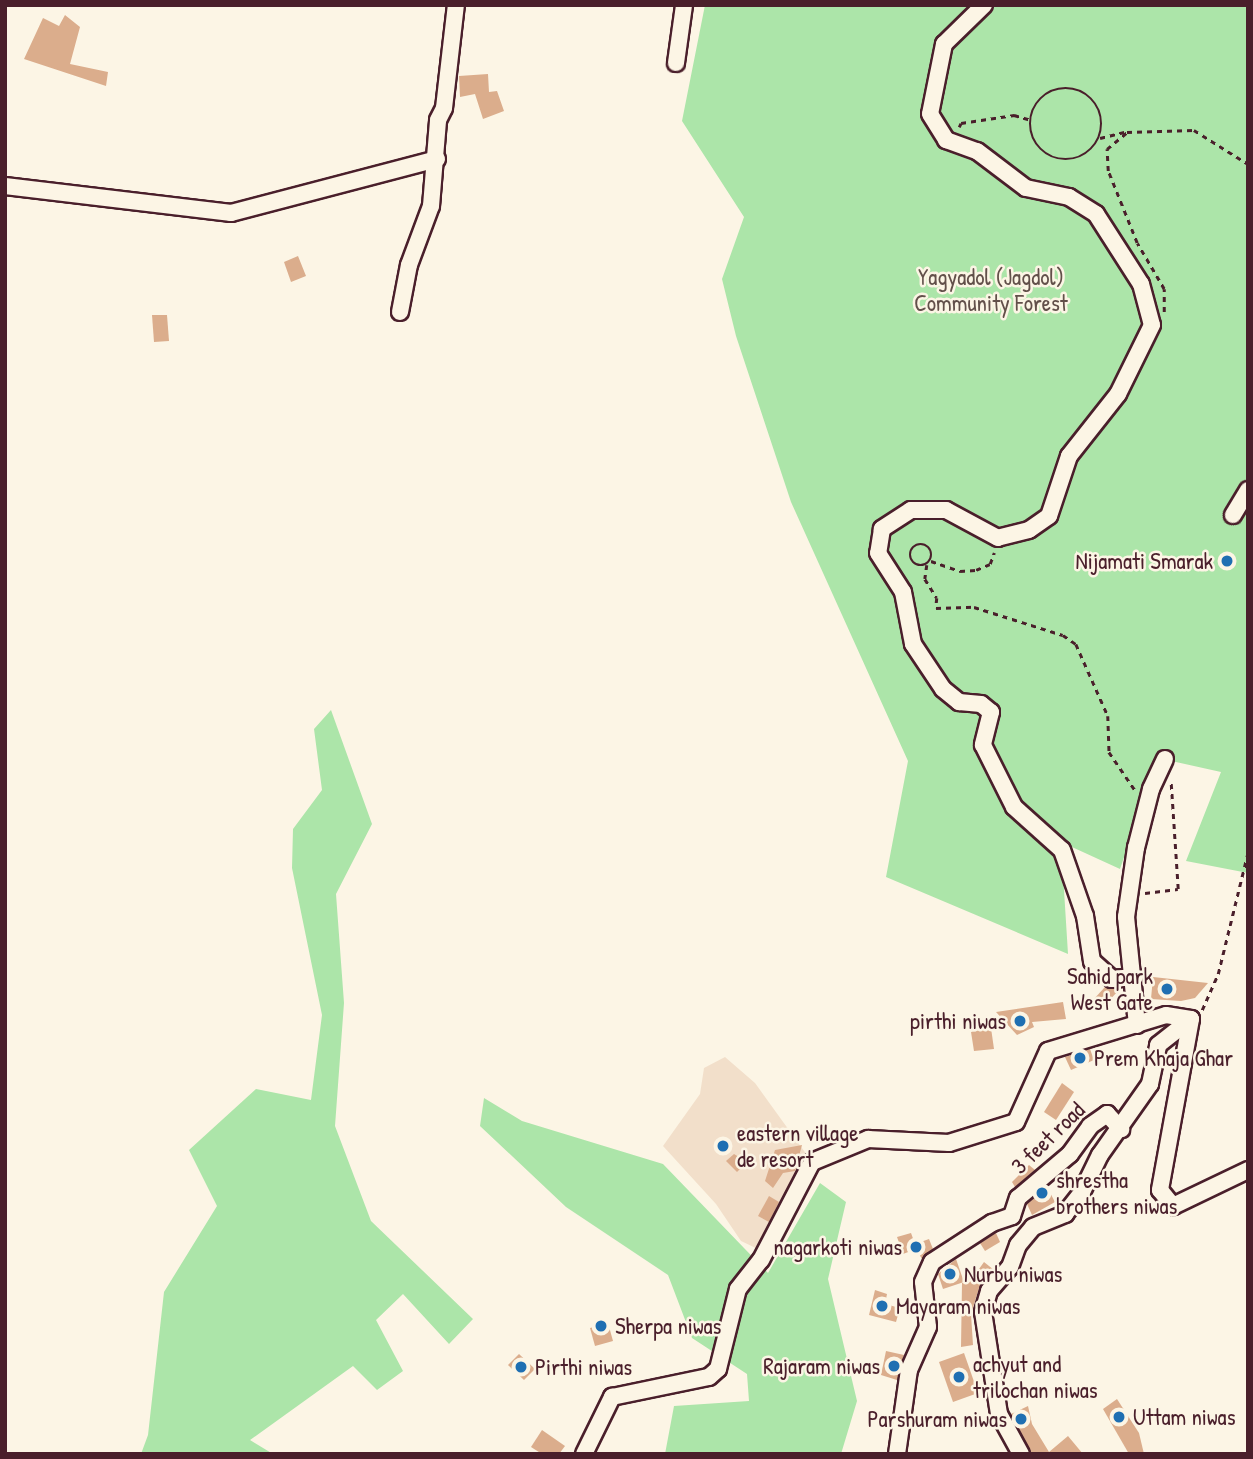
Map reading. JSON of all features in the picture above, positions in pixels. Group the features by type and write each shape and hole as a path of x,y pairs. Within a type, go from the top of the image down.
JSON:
{"street":[{"path":"400,312 409,265 426,226 438,159 438,120 444,108 456,5"},
{"path":"676,63 684,5"},
{"path":"984,5 944,44 930,114 946,140 977,151 1026,188 1069,197 1096,215 1141,284 1152,325 1118,394 1069,456 1049,516 1029,530 998,538 946,510 911,510 882,529 878,553 903,592 913,644 943,689 959,702 981,704 990,712 983,745 1014,807 1062,850 1085,916 1092,961 1112,979 1135,977"},
{"path":"5,186 231,214 438,159"},
{"path":"1233,515 1248,490"},
{"path":"1137,1026 1128,905 1147,807 1168,766"},
{"path":"584,1454 612,1397 709,1377 718,1369 738,1289 761,1260 812,1162 868,1139 949,1143 1016,1122 1048,1051 1166,1015 1191,1019"},
{"path":"1021,1454 999,1414 983,1312 989,1291 1033,1227 1065,1214 1150,1084 1158,1045 1191,1019"},
{"path":"1191,1019 1160,1190 1173,1206 1248,1170"},
{"name":"3 feet road","path":"897,1454 909,1370 928,1327 923,1282 932,1262 992,1223 1012,1216 1018,1198 1070,1154 1090,1126 1107,1114 1121,1129"}],"path":[{"path":"1099,138 1102,116 1090,96 1080,90 1056,89 1046,94 1031,120 1038,145 1058,159 1082,156 1099,138 1127,132 1194,130 1248,164"},
{"path":"940,131 951,137 961,122 1014,115 1031,120"},
{"path":"1127,132 1107,149 1108,171 1137,243 1164,289 1167,309 1152,325"},
{"path":"931,561 960,571 976,570 990,564 998,538"},
{"path":"927,565 911,561 914,547 928,546 931,561"},
{"path":"931,561 927,565 925,579 937,598 936,608 974,607 1063,635 1076,644 1108,716 1109,752 1147,807"},
{"path":"1128,905 1135,907 1138,894 1178,889 1168,766"},
{"path":"1191,1019 1207,1005 1218,974 1248,852"}],"shaded area":[{"name":"eastern village de resort","path":"725,1057 755,1083 812,1162 760,1250 741,1241 716,1204 663,1146 700,1094 704,1068"}],"green space":[{"name":"Yagyadol (Jagdol) Community Forest","path":"705,5 1248,5 1248,873 1186,861 1221,772 1158,758 1120,869 1061,842 1068,954 886,877 908,761 791,502 736,336 722,279 744,217 682,121"},
{"path":"331,710 372,824 336,894 344,1003 335,1126 371,1221 473,1319 449,1344 403,1294 376,1320 403,1371 377,1390 353,1366 250,1440 273,1454 141,1454 148,1435 164,1292 217,1206 189,1150 256,1089 311,1100 322,1015 292,868 293,829 322,790 314,729"},
{"path":"484,1098 522,1121 663,1164 768,1273 820,1183 846,1202 828,1279 857,1401 841,1454 665,1454 674,1406 749,1401 747,1374 692,1338 668,1275 566,1207 480,1126"}],"building":[{"path":"65,15 80,27 70,64 108,72 106,86 24,59 43,18 59,26"},
{"path":"488,74 489,92 497,91 504,111 483,119 475,94 460,97 459,76"},
{"path":"298,256 306,276 291,282 284,262"},
{"path":"152,315 167,315 169,341 154,342"},
{"name":"Sahid park West Gate","path":"1153,977 1208,983 1195,998 1181,1001 1151,999"},
{"path":"1105,987 1119,990 1104,1006 1093,1000"},
{"path":"1063,1002 1066,1019 1032,1022 1034,1027 1017,1035 996,1012"},
{"path":"991,1028 994,1049 974,1051 971,1032"},
{"name":"Prem Khaja Ghar","path":"1090,1049 1094,1060 1071,1070 1065,1057"},
{"path":"1062,1083 1074,1092 1056,1120 1044,1112"},
{"path":"802,1145 795,1171 783,1173 773,1188 765,1181 775,1150"},
{"path":"734,1154 747,1162 737,1172 726,1161"},
{"path":"1029,1165 1035,1170 1015,1187 1012,1182"},
{"name":"shrestha brothers niwas","path":"1047,1187 1055,1202 1032,1215 1027,1204"},
{"path":"769,1196 779,1202 769,1222 758,1216"},
{"name":"nagarkoti niwas","path":"911,1233 915,1244 929,1239 933,1249 922,1259 916,1249 903,1254 897,1237"},
{"path":"996,1233 1000,1242 985,1251 980,1243"},
{"name":"Nurbu niwas","path":"956,1259 964,1282 943,1289 938,1274"},
{"path":"984,1262 994,1270 979,1288 971,1314 973,1345 961,1347 962,1283 969,1283"},
{"name":"Mayaram niwas","path":"875,1290 887,1294 885,1304 900,1308 896,1322 869,1315"},
{"name":"Sherpa niwas","path":"608,1323 613,1341 595,1346 590,1328"},
{"name":"Rajaram niwas","path":"886,1351 904,1355 897,1380 881,1375"},
{"name":"achyut and trilochan niwas","path":"964,1353 978,1393 953,1402 939,1362"},
{"name":"Pirthi niwas","path":"519,1354 535,1369 524,1380 508,1365"},
{"path":"1117,1399 1139,1433 1144,1454 1129,1454 1103,1409"},
{"path":"1028,1406 1032,1424 1049,1452 1068,1436 1083,1454 1031,1454 1011,1414"},
{"path":"542,1430 565,1446 559,1454 542,1454 531,1447"}],"place":[{"name":"Nijamati Smarak","path":"1227,561"},
{"name":"Sahid park West Gate","path":"1167,989"},
{"name":"pirthi niwas","path":"1020,1021"},
{"name":"Prem Khaja Ghar","path":"1080,1058"},
{"name":"eastern village de resort","path":"723,1146"},
{"name":"shrestha brothers niwas","path":"1042,1193"},
{"name":"nagarkoti niwas","path":"916,1247"},
{"name":"Nurbu niwas","path":"950,1274"},
{"name":"Mayaram niwas","path":"882,1306"},
{"name":"Sherpa niwas","path":"601,1326"},
{"name":"Rajaram niwas","path":"894,1366"},
{"name":"Pirthi niwas","path":"521,1367"},
{"name":"achyut and trilochan niwas","path":"959,1377"},
{"name":"Uttam niwas","path":"1119,1417"},
{"name":"Parshuram niwas","path":"1021,1419"}]}
